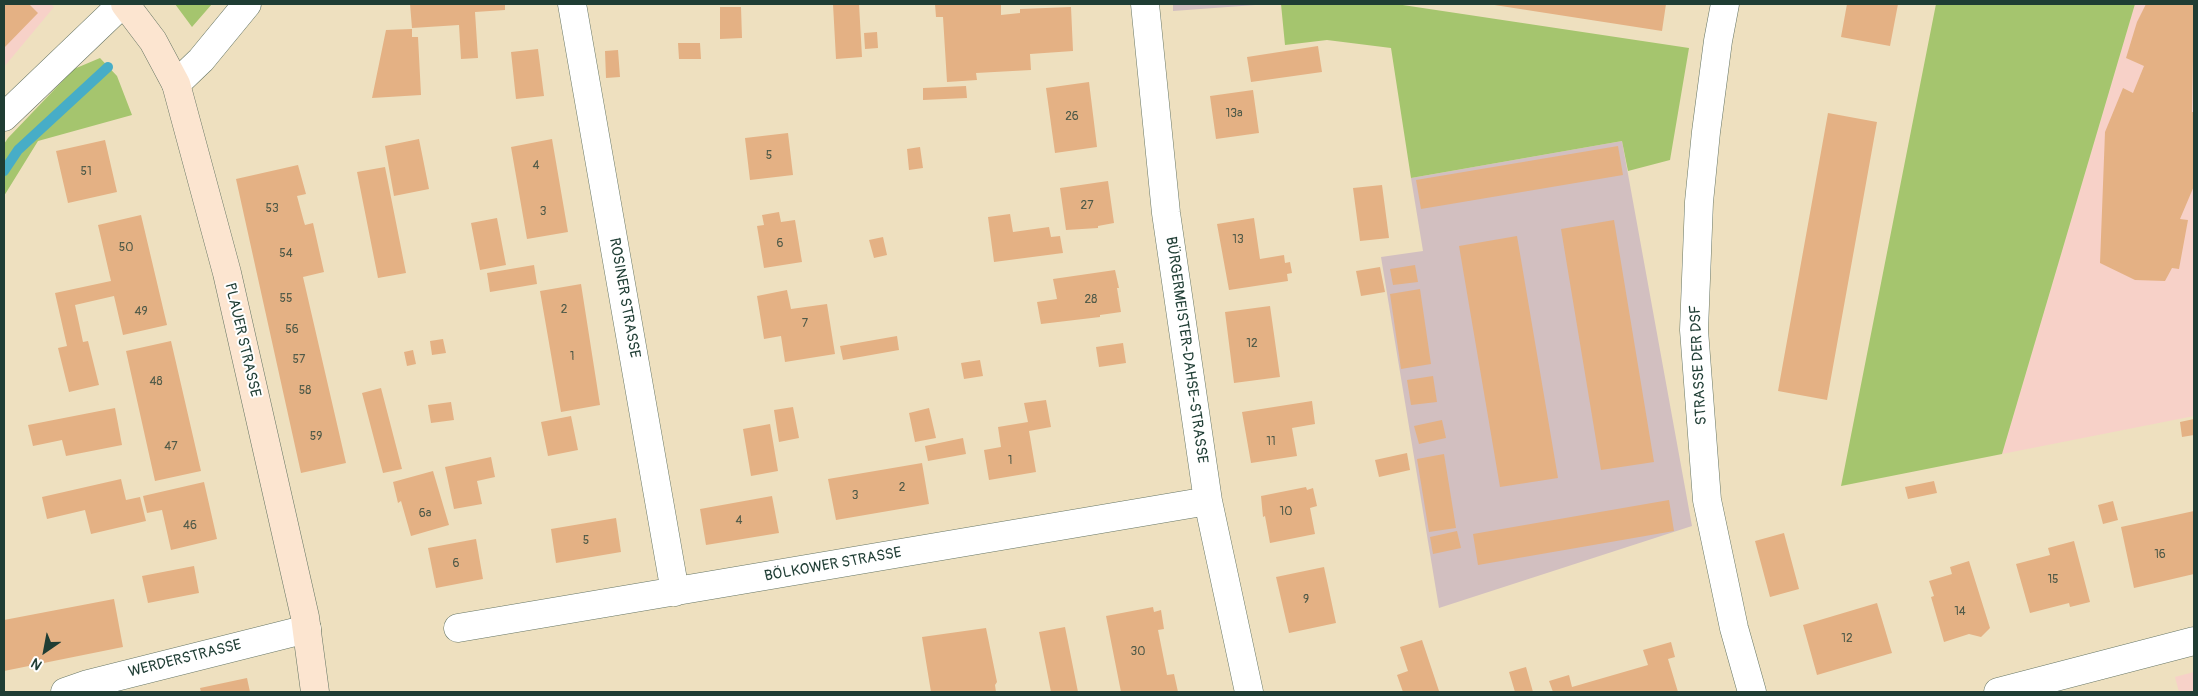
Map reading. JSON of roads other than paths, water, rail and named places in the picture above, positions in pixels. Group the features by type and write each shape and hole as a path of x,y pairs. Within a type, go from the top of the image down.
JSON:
{"main road":[{"name":"PLAUER STRASSE","path":"124,4 153,41 176,84 227,273 306,629 316,692"}],"street":[{"path":"4,117 124,4"},
{"path":"176,84 201,60 248,4"},
{"name":"ROSINER STRASSE","path":"572,4 675,592"},
{"name":"BÜRGERMEISTER-DAHSE-STRASSE","path":"1145,4 1166,213 1208,501 1249,692"},
{"name":"STRASSE DER DSF","path":"1726,4 1718,41 1703,167 1694,330 1707,500 1734,628 1752,692"},
{"name":"BÖLKOWER STRASSE","path":"458,628 1208,501"},
{"name":"WERDERSTRASSE","path":"65,692 88,684 306,629"},
{"path":"1998,692 2194,641"}],"waterway":[{"path":"4,171 18,150 108,67"}]}
